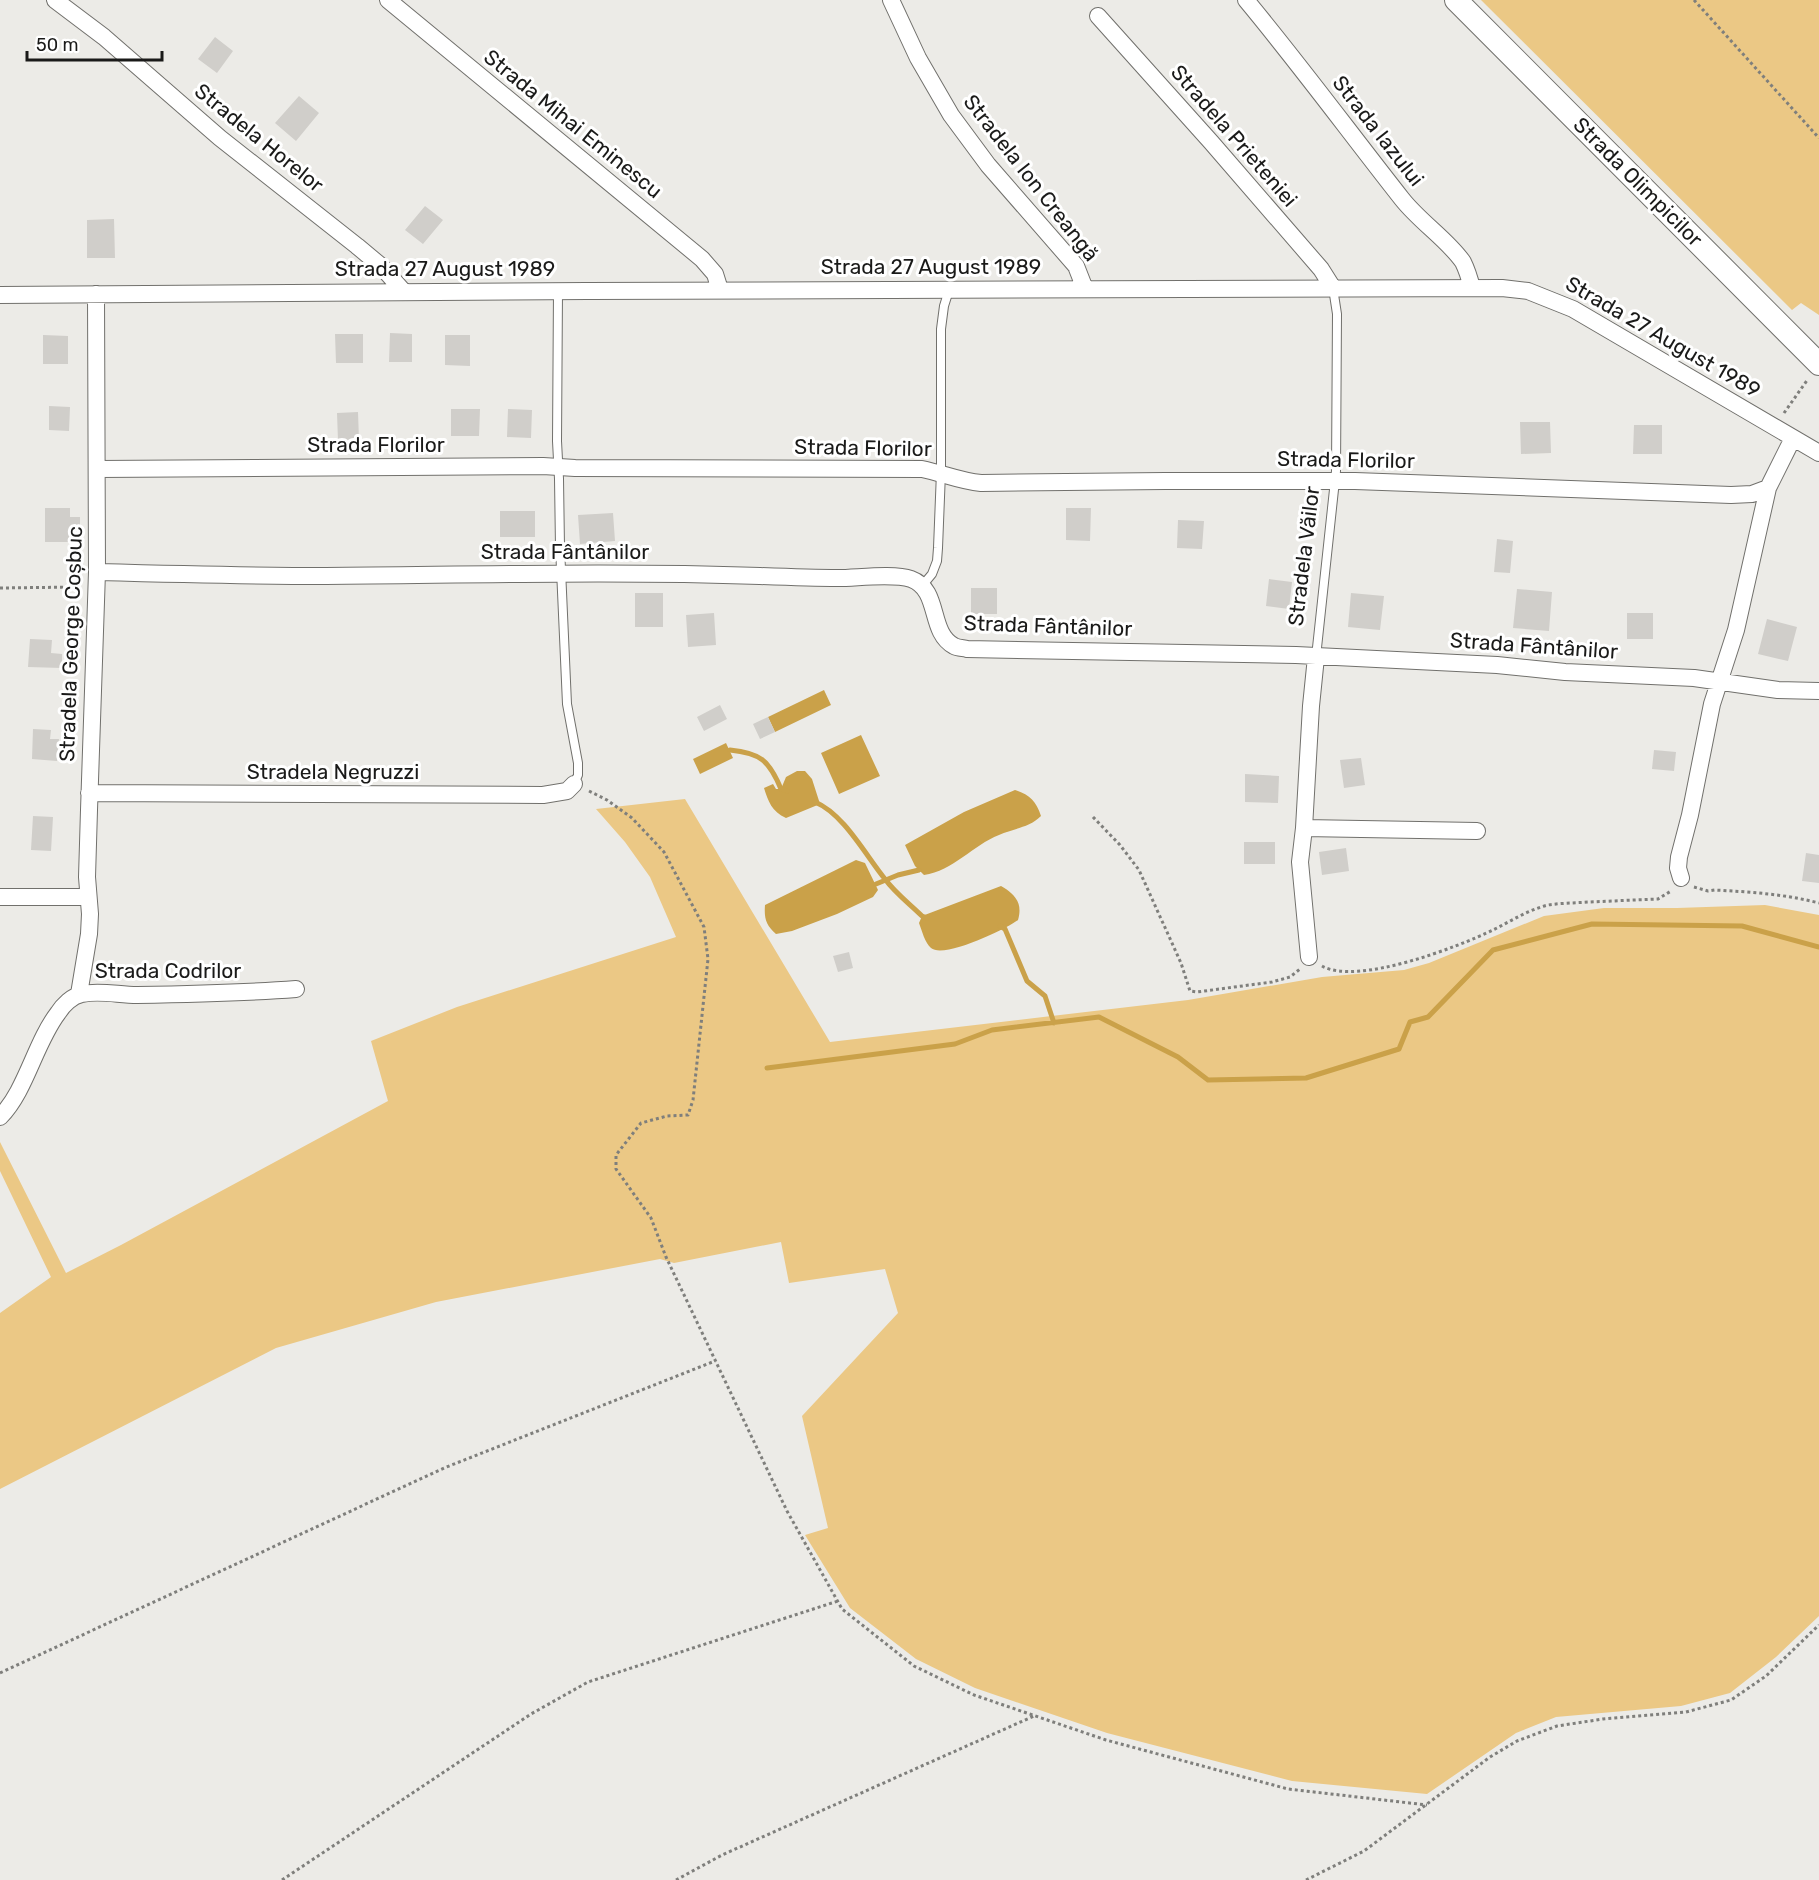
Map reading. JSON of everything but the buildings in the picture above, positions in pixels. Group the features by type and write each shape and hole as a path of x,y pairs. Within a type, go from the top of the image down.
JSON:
{"main road":[{"name":"Strada Olimpicilor","path":"1456,0 1815,369"}],"street":[{"name":"Stradela Horelor","path":"55,0 104,37 220,138 381,266 404,292"},
{"name":"Strada Mihai Eminescu","path":"388,0 702,259 715,274 720,290"},
{"name":"Stradela Ion Creangă","path":"891,0 918,58 951,115 988,165 1076,266 1085,289"},
{"name":"Strada Iazului","path":"1246,0 1354,135 1403,201 1453,250 1463,263 1473,288"},
{"name":"Stradela Prieteniei","path":"1098,16 1321,269 1333,288"},
{"name":"Strada 27 August 1989","path":"0,295 949,289 1473,288 1528,291 1548,297 1573,309 1819,453"},
{"name":"Stradela George Coșbuc","path":"79,994 89,934 89,793 97,579 96,294"},
{"path":"1681,878 1678,868 1679,856 1718,681 1736,630 1768,488 1793,438"},
{"name":"Strada Florilor","path":"98,470 559,467 922,469 941,472 964,482 981,483 1335,482 1731,495 1752,494 1768,488"},
{"name":"Strada Fântânilor","path":"97,579 562,573 896,577 911,579 922,586 928,594 943,635 954,646 967,650 1316,657 1497,665 1565,672 1694,678 1778,690 1819,691"},
{"name":"Stradela Văilor","path":"1309,957 1300,862 1316,657"},
{"name":"Stradela Negruzzi","path":"89,793 543,795 567,790 574,784"},
{"path":"1304,828 1477,831"},
{"path":"0,897 88,897"},
{"name":"Strada Codrilor","path":"0,1117 12,1101 57,1014 79,994 223,994 296,989"}],"lane":[{"name":"Stradela Văilor","path":"1316,657 1335,482 1337,314 1333,288"},
{"path":"922,586 932,574 937,561 941,472 941,329 949,289"},
{"path":"558,291 556,441 559,467 564,664 567,704 578,763 578,775 574,784"}],"path":[{"path":"1694,0 1819,138"},
{"path":"1781,417 1815,369"},
{"path":"0,588 97,579"},
{"path":"574,784 607,800 632,818 664,852 705,927 708,959 693,1100 688,1115 667,1116 641,1123 616,1155 615,1169 651,1218 666,1257 787,1511 842,1609 914,1666 974,1695 1106,1740 1288,1789 1427,1804"},
{"path":"1093,817 1120,845 1139,870 1190,991 1197,992 1290,978 1309,957 1330,971 1343,972 1390,967 1437,953 1547,905 1658,899 1671,891 1681,878 1687,884 1708,891 1768,892 1819,903"},
{"path":"0,1673 444,1468 715,1361"},
{"path":"282,1880 531,1714 588,1682 838,1601"},
{"path":"1306,1880 1364,1851 1490,1757 1518,1741 1557,1726 1603,1719 1686,1712 1731,1700 1766,1676 1819,1625"},
{"path":"676,1880 722,1855 1035,1716"}],"shaded area":[{"path":"1481,0 1819,0 1819,315 1801,303 1792,310"},
{"path":"824,690 831,705 775,732 768,717"},
{"path":"861,735 880,776 839,794 821,753"},
{"path":"726,743 733,758 700,774 693,759"},
{"path":"797,771 805,771 812,779 820,804 786,818 774,809 764,788 773,784 776,789 781,789 786,777"},
{"path":"1015,790 1035,802 1041,816 1026,825 990,839 954,863 934,873 924,875 915,866 905,845 964,812"},
{"path":"685,799 830,1042 1188,1000 1322,977 1404,970 1429,963 1544,916 1604,908 1765,905 1819,915 1819,1616 1776,1657 1730,1693 1681,1706 1556,1717 1516,1733 1427,1794 1292,1781 1107,1733 975,1688 916,1659 850,1608 805,1535 828,1528 802,1416 898,1313 885,1269 789,1283 781,1242 674,1263 660,1259 436,1302 276,1348 0,1489 0,1313 51,1277 0,1171 0,1142 66,1273 388,1101 371,1041 457,1007 676,937 650,877 625,842 596,809"},
{"path":"856,860 865,863 878,890 873,897 792,931 776,934 770,928 765,918 765,905"},
{"path":"1001,886 1010,892 1019,904 1018,920 989,936 948,950 938,950 929,946 919,923 922,916"}],"waterway":[{"path":"730,750 749,753 762,760 772,771 781,789 787,791"},
{"path":"815,802 836,816 854,836 889,884 922,916 927,918"},
{"path":"876,884 919,870"},
{"path":"767,1068 955,1044 992,1030 1099,1017 1178,1057 1208,1080 1306,1078 1399,1049 1410,1022 1428,1017 1493,950 1592,924 1742,926 1819,947"},
{"path":"1000,926 1005,929 1027,981 1045,996 1054,1023"}]}
